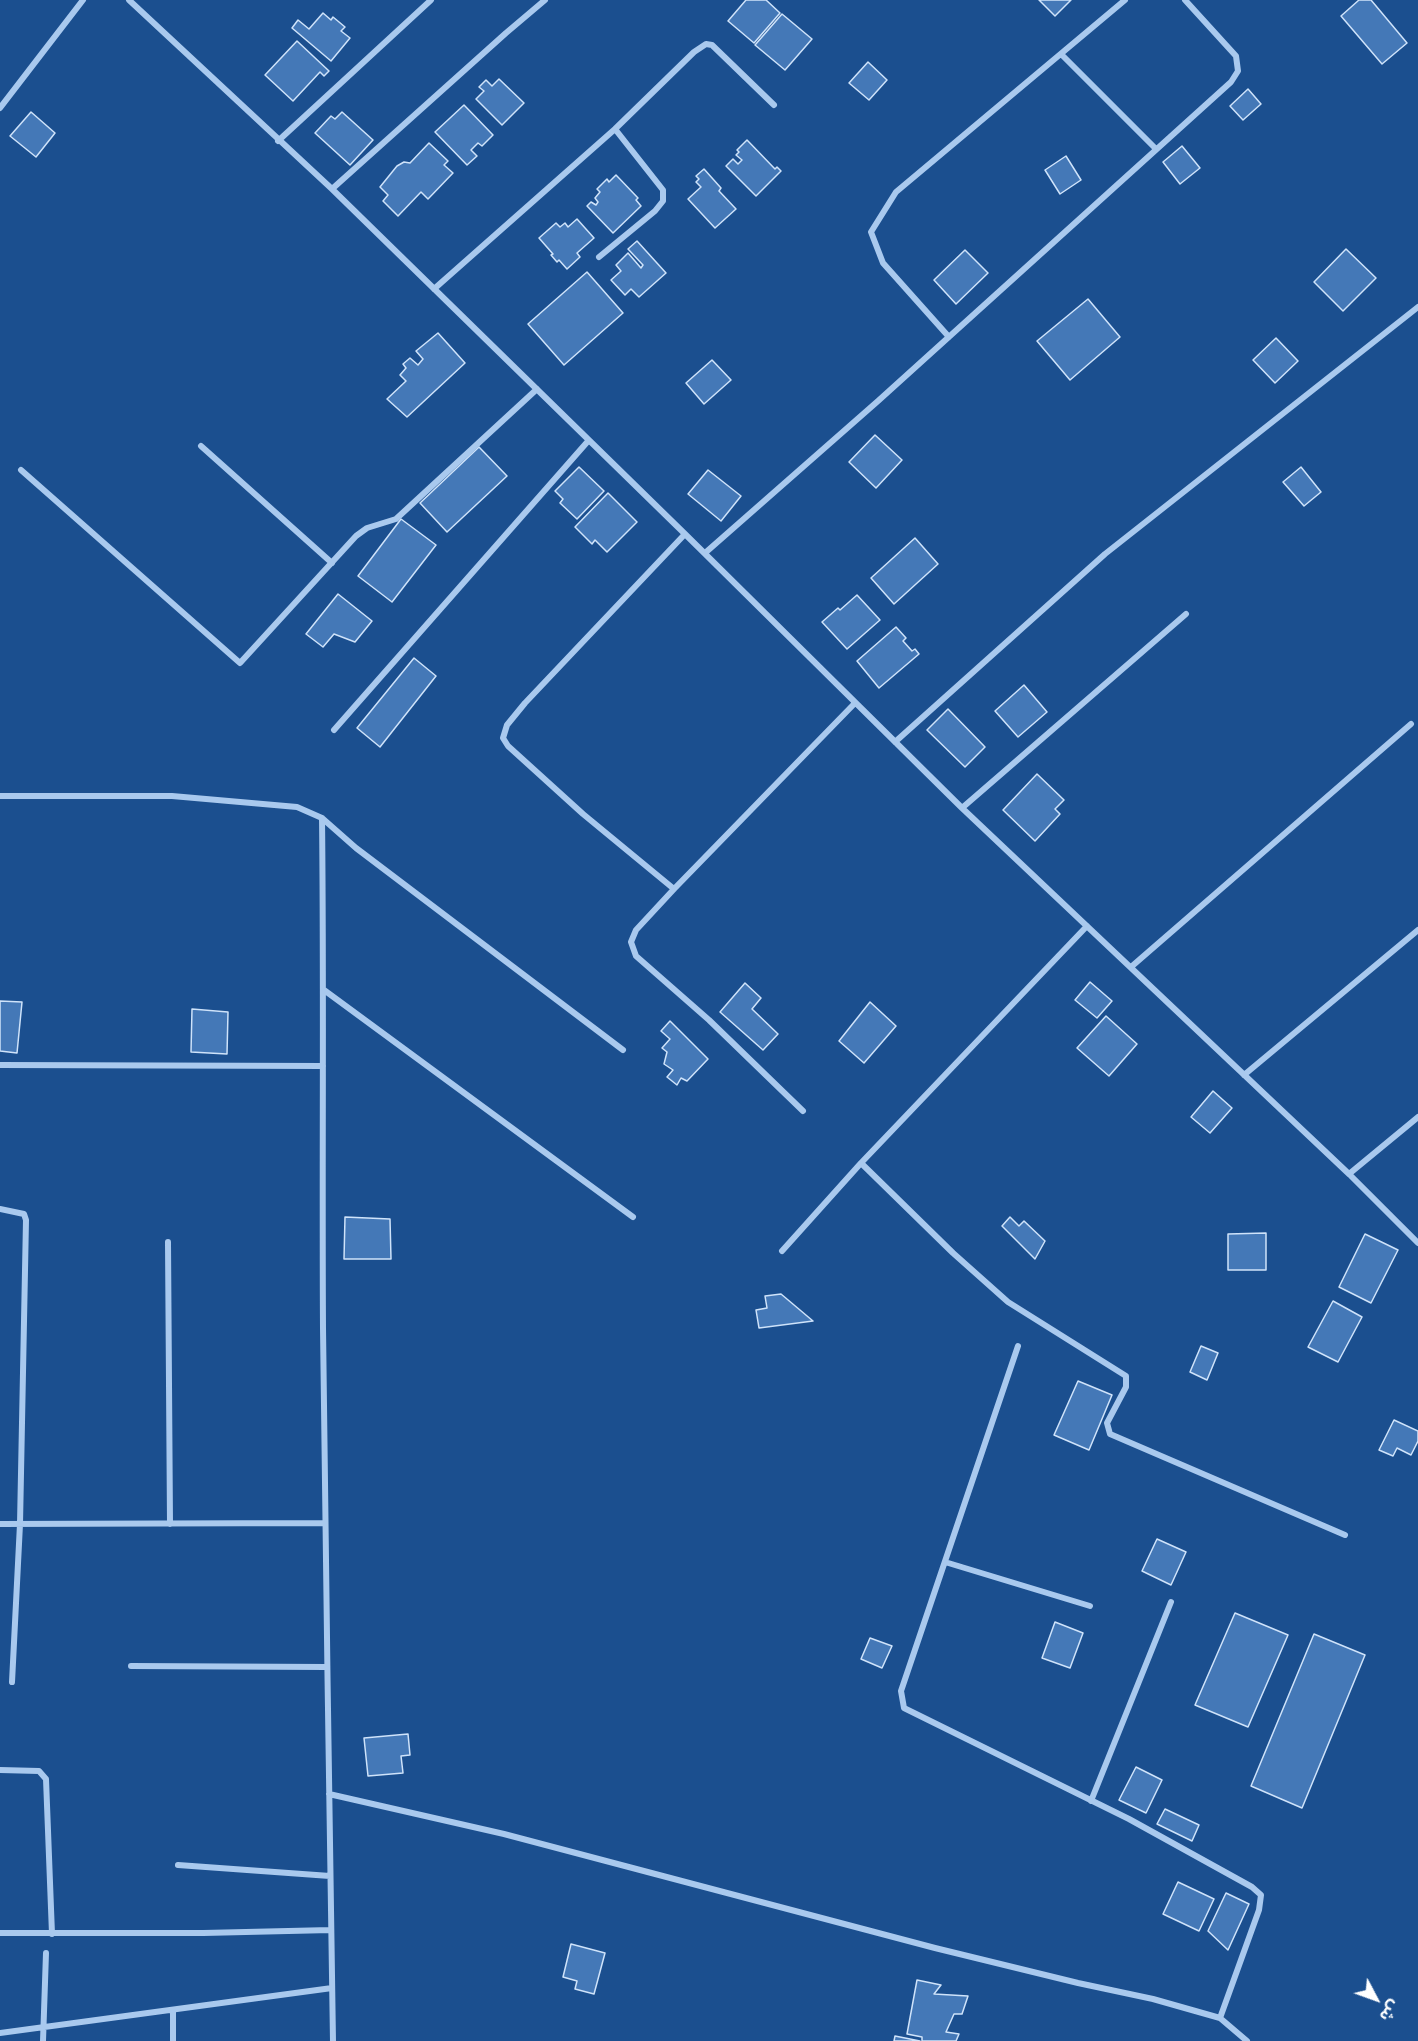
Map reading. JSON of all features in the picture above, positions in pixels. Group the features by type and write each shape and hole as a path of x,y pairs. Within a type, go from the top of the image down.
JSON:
{"street":[{"path":"0,108 83,0"},
{"path":"129,0 332,189 962,808 1349,1174 1418,1243"},
{"path":"278,141 431,0"},
{"path":"332,189 545,0"},
{"path":"949,337 883,263 871,232 896,192 1125,0"},
{"path":"705,553 949,337 1231,82 1238,71 1236,56 1185,0"},
{"path":"434,288 615,129 694,52 706,44 712,45 774,105"},
{"path":"1060,54 1156,150"},
{"path":"598,257 655,211 663,201 663,190 615,129"},
{"path":"895,742 1105,554 1418,307"},
{"path":"21,470 240,663 357,536 367,528 396,519 537,389"},
{"path":"334,730 589,440"},
{"path":"201,446 332,563"},
{"path":"674,889 583,814 508,747 503,738 507,725 525,703 685,534"},
{"path":"962,808 1186,614"},
{"path":"803,1111 709,1020 636,956 631,942 636,930 674,889 855,703"},
{"path":"1131,967 1411,724"},
{"path":"0,796 172,796 297,807 322,818 356,848 623,1050"},
{"path":"322,818 324,1523 333,2041"},
{"path":"782,1251 861,1163 1087,926"},
{"path":"1244,1075 1418,930"},
{"path":"324,990 633,1217"},
{"path":"0,1065 323,1066"},
{"path":"1349,1174 1418,1117"},
{"path":"861,1163 953,1253 1008,1302 1126,1376 1126,1387 1107,1423 1110,1434 1345,1535"},
{"path":"0,1209 24,1214 26,1220 20,1524 12,1682"},
{"path":"168,1242 170,1524"},
{"path":"1018,1346 901,1691 904,1708 1091,1801 1231,1875 1261,1895 1259,1910 1220,2018"},
{"path":"0,1524 324,1523"},
{"path":"945,1562 1090,1606"},
{"path":"1091,1801 1171,1602"},
{"path":"131,1666 326,1667"},
{"path":"0,1770 39,1771 46,1779 52,1934"},
{"path":"329,1794 504,1834 935,1948 1153,1999 1220,2018 1247,2041"},
{"path":"178,1865 330,1876"},
{"path":"0,1934 331,1930"},
{"path":"43,2041 46,1953"},
{"path":"0,2033 332,1988"},
{"path":"173,2010 173,2041"}],"building":[{"path":"746,0 766,0 780,13 754,43 728,21"},
{"path":"1039,0 1071,0 1055,16"},
{"path":"1359,0 1371,0 1407,43 1382,64 1341,16"},
{"path":"323,13 331,20 333,17 345,27 341,31 350,38 331,61 292,28 298,20 309,29"},
{"path":"782,14 812,39 785,70 755,45"},
{"path":"297,41 329,71 324,76 320,72 293,101 265,75"},
{"path":"868,62 887,80 869,100 849,83"},
{"path":"499,79 524,103 502,125 476,99 484,91 479,87 486,80 492,86"},
{"path":"1248,89 1261,104 1243,120 1230,106"},
{"path":"464,105 493,135 482,146 478,143 471,150 477,156 467,165 435,132"},
{"path":"31,112 55,133 36,157 10,136"},
{"path":"342,112 373,140 350,165 315,133 331,116 335,119"},
{"path":"747,140 775,169 777,167 781,171 756,196 726,166 733,159 738,164 742,160 736,155 739,152 737,150"},
{"path":"429,143 448,161 444,165 453,173 428,199 421,192 398,216 383,201 388,195 380,187 397,166 404,162 410,163"},
{"path":"1182,146 1200,168 1180,184 1163,162"},
{"path":"1066,156 1081,180 1060,194 1045,170"},
{"path":"704,169 721,188 719,191 736,209 715,228 688,199 701,187 696,182 699,179 696,176"},
{"path":"616,175 638,198 636,200 641,206 613,233 587,206 591,202 596,205 598,202 595,198 600,192 597,189 607,179 609,182"},
{"path":"577,219 594,238 577,253 580,257 567,269 559,260 557,262 539,238 556,223 560,227 565,223 568,227"},
{"path":"637,241 666,273 639,297 631,289 625,295 611,280 621,271 616,265 628,253 641,268 643,265 628,249"},
{"path":"1346,249 1376,278 1343,311 1314,282"},
{"path":"965,250 988,273 956,304 934,280"},
{"path":"587,272 623,313 564,365 528,324"},
{"path":"1088,299 1120,337 1070,380 1037,341"},
{"path":"438,333 465,363 407,417 387,399 406,381 400,375 406,368 403,364 410,358 418,365 423,359 416,351"},
{"path":"1276,338 1298,361 1275,383 1253,360"},
{"path":"712,360 731,380 704,404 686,383"},
{"path":"875,435 902,460 876,488 849,462"},
{"path":"479,447 507,476 447,532 420,503"},
{"path":"579,467 604,491 577,519 560,503 563,499 555,491"},
{"path":"1301,467 1321,492 1304,506 1283,482"},
{"path":"708,470 741,496 721,521 688,494"},
{"path":"608,493 637,522 607,552 595,540 592,544 575,527"},
{"path":"401,519 436,545 392,602 358,576"},
{"path":"915,538 938,564 894,604 871,578"},
{"path":"338,594 372,621 355,642 334,634 323,647 306,634"},
{"path":"857,595 880,620 847,649 822,622"},
{"path":"896,627 906,638 903,641 912,651 915,649 919,654 879,688 857,661"},
{"path":"414,658 436,676 380,747 357,728"},
{"path":"1024,685 1047,712 1018,737 995,711"},
{"path":"948,709 985,747 965,767 927,730"},
{"path":"1037,774 1064,800 1055,809 1060,814 1035,841 1003,810"},
{"path":"1090,982 1112,1001 1097,1018 1075,1000"},
{"path":"745,983 761,998 752,1009 778,1034 763,1050 720,1012"},
{"path":"0,1001 22,1002 17,1053 0,1051"},
{"path":"870,1002 896,1026 864,1063 839,1041"},
{"path":"192,1009 228,1012 227,1054 191,1052"},
{"path":"1106,1016 1137,1044 1109,1076 1077,1048"},
{"path":"670,1021 708,1059 687,1081 681,1078 677,1085 667,1077 673,1070 664,1064 667,1052 662,1048 670,1039 661,1031"},
{"path":"1213,1091 1232,1108 1210,1133 1191,1117"},
{"path":"345,1217 390,1219 391,1259 344,1259"},
{"path":"1010,1217 1019,1226 1024,1221 1045,1241 1035,1259 1002,1226"},
{"path":"1266,1233 1266,1270 1228,1270 1228,1234"},
{"path":"1365,1234 1398,1250 1371,1303 1339,1287"},
{"path":"781,1294 813,1321 759,1328 756,1310 767,1308 765,1296"},
{"path":"1333,1301 1362,1317 1338,1362 1308,1347"},
{"path":"1201,1346 1218,1353 1207,1380 1190,1372"},
{"path":"1078,1381 1112,1395 1089,1450 1054,1435"},
{"path":"1394,1420 1418,1431 1418,1441 1411,1455 1397,1448 1393,1456 1379,1450"},
{"path":"1157,1539 1186,1552 1171,1585 1142,1571"},
{"path":"1235,1613 1288,1635 1248,1727 1195,1705"},
{"path":"1055,1622 1083,1633 1070,1668 1042,1658"},
{"path":"1314,1634 1365,1655 1302,1808 1251,1786"},
{"path":"870,1638 892,1646 882,1668 861,1659"},
{"path":"408,1734 410,1755 401,1756 403,1773 368,1776 364,1738"},
{"path":"1136,1767 1162,1780 1146,1813 1119,1800"},
{"path":"1165,1809 1199,1825 1192,1841 1157,1824"},
{"path":"1178,1882 1214,1899 1199,1931 1163,1914"},
{"path":"1226,1893 1249,1904 1228,1950 1208,1931"},
{"path":"571,1944 605,1953 594,1994 575,1989 577,1981 563,1977"},
{"path":"917,1980 941,1985 934,1994 968,1996 962,2014 954,2014 946,2032 959,2034 956,2041 922,2041 922,2037 907,2034"},
{"path":"895,2036 920,2041 894,2041"}]}
